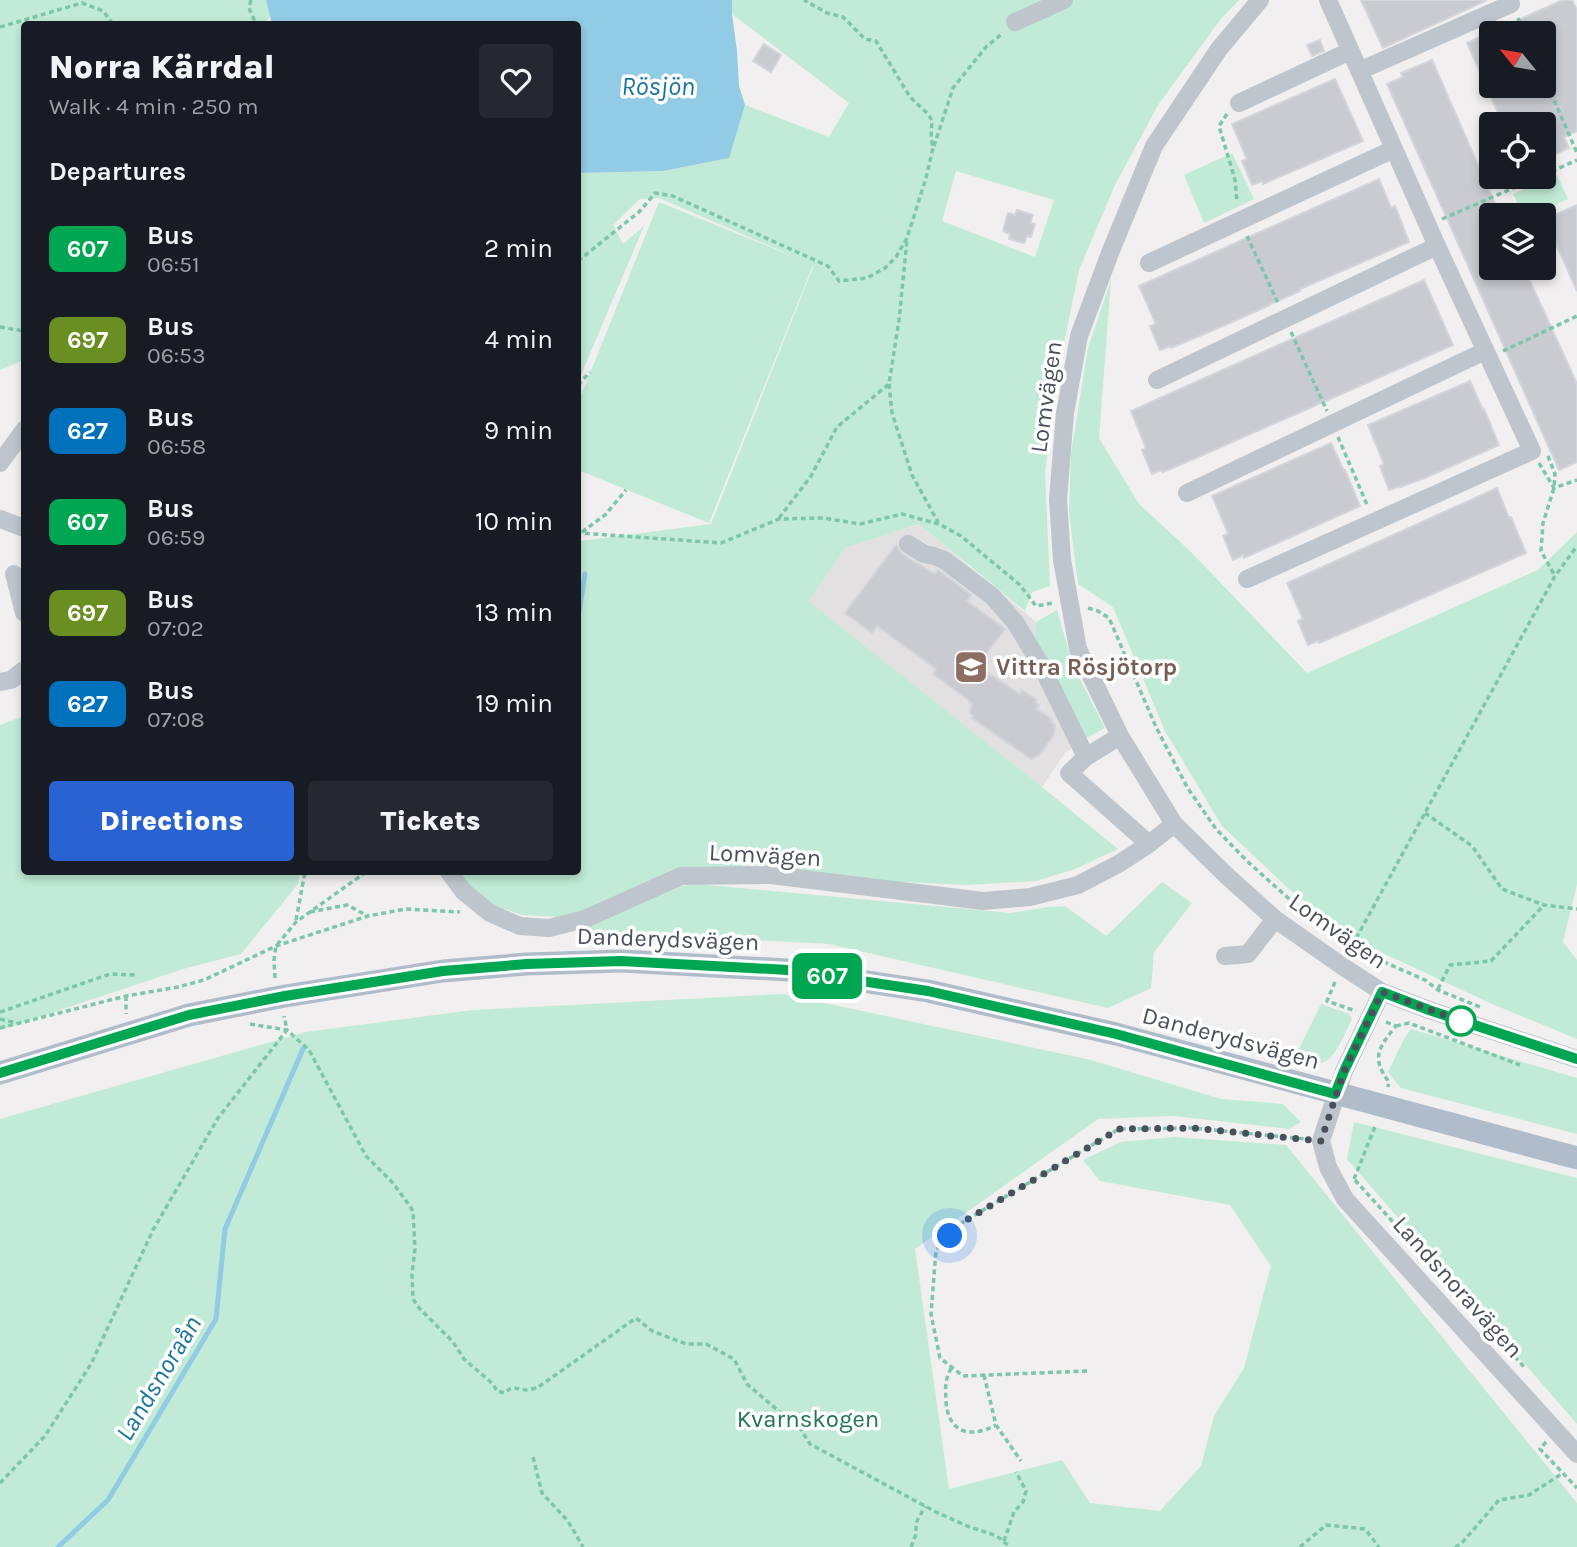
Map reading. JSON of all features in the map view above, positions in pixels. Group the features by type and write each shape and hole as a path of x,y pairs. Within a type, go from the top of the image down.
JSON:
{"main road":[{"name":"Danderydsvägen","path":"0,1073 189,1015 285,996 443,971 527,964 621,961 788,970 928,991 1116,1034 1577,1158"}],"street":[{"path":"1015,22 1064,0"},
{"name":"Lomvägen","path":"1261,0 1219,49 1154,146 1079,336 1065,413 1058,499 1062,559 1078,649 1120,736 1174,824 1275,919 1382,992 1577,1059"},
{"path":"1247,579 1532,451 1328,0"},
{"path":"1359,71 1511,4 1509,0"},
{"path":"1239,103 1350,51"},
{"path":"1149,263 1394,149"},
{"path":"1157,380 1437,246"},
{"path":"1187,493 1487,354"},
{"path":"0,463 21,434"},
{"path":"0,519 21,527"},
{"path":"908,544 924,555 944,560 992,596 1015,622 1041,665 1086,757"},
{"path":"13,575 21,603"},
{"path":"0,682 11,680 21,672"},
{"path":"1120,736 1086,757 1069,773 1149,844"},
{"name":"Lomvägen","path":"451,875 463,891 490,914 520,926 549,928 585,919 681,876 771,875 983,901 1030,897 1078,885 1120,863 1174,824"},
{"path":"1226,956 1248,954 1275,919"},
{"name":"Lomvägen","path":"1335,1094 1382,992"},
{"path":"1321,1141 1335,1094"},
{"name":"Landsnoravägen","path":"1321,1141 1328,1167 1345,1199 1577,1454"}],"path":[{"path":"251,0 249,8 255,21"},
{"path":"804,0 827,13 843,17 865,39 876,41 910,97 932,120 933,148"},
{"path":"0,27 85,1 103,11 111,21"},
{"path":"939,524 912,475 892,413 889,384 907,238 953,88 986,47 1015,22"},
{"path":"1553,98 1577,153"},
{"path":"1556,169 1577,160"},
{"path":"1428,225 1511,189"},
{"path":"581,259 639,212 655,193 673,196 828,267 839,281 867,278 885,268 896,257 907,238"},
{"path":"1487,354 1577,316"},
{"path":"0,327 21,330"},
{"path":"581,382 590,372"},
{"path":"779,519 811,476 837,426 889,384"},
{"path":"1532,451 1554,488 1543,523 1541,551 1555,576"},
{"path":"1554,488 1577,480"},
{"path":"581,533 605,515 626,490"},
{"path":"581,534 721,542 779,519 823,518 860,524 902,514 939,524 961,536 1020,585 1035,606 1055,603"},
{"path":"1521,1065 1409,1023 1396,1026 1327,1001 1350,947 1555,576 1577,546"},
{"path":"1082,606 1109,618 1156,727 1187,787 1216,829 1248,862 1350,947 1484,1009"},
{"path":"1425,813 1472,846 1502,889 1544,905 1577,909"},
{"path":"296,922 304,875"},
{"path":"275,980 276,946 296,922 362,875"},
{"path":"308,913 347,905 368,916"},
{"path":"1438,990 1450,965 1491,961 1544,905"},
{"path":"0,1027 204,980 276,946 368,916 406,909 490,914"},
{"path":"0,1012 110,974 135,975"},
{"path":"284,1015 287,1030 309,1050 366,1156 391,1182 413,1212 413,1299 453,1342 464,1359 493,1384 497,1391 505,1393 509,1388 515,1387 528,1390 537,1388 636,1318 652,1331 686,1344 706,1343 734,1359 747,1384 800,1430 810,1444 925,1506 967,1526 997,1536 1010,1547"},
{"path":"0,1019 18,1024"},
{"path":"1345,1199 1383,1107 1389,1083 1378,1063 1379,1052 1384,1040 1396,1026"},
{"path":"0,1483 52,1426 91,1364 153,1230 218,1118 287,1030"},
{"path":"1087,1371 963,1376 940,1358 931,1314 936,1250 963,1222 1119,1129 1193,1128 1321,1141"},
{"path":"952,1367 946,1384 949,1420 961,1431 972,1433 984,1432 996,1425"},
{"path":"984,1375 996,1425 1021,1461"},
{"path":"533,1457 542,1493 568,1521 583,1547"},
{"path":"1004,1541 1014,1512 1023,1502 1026,1491 1016,1472"},
{"path":"1455,1547 1461,1544 1499,1500 1529,1495 1563,1474"},
{"path":"911,1547 916,1534 916,1523 925,1506"},
{"path":"1300,1547 1326,1525 1365,1529 1379,1547"}],"shaded area":[{"name":"Vittra Rösjötorp","path":"919,524 1036,622 1036,639 1066,695 1085,739 1065,753 1042,787 807,601 845,548"}],"green space":[{"path":"0,0 277,0 268,6 270,17 266,21 21,21 21,361 0,370"},
{"path":"732,0 1239,0 1220,20 1158,105 1115,185 1079,270 1058,372 1045,472 1050,586 1032,592 1025,611 919,524 845,548 808,601 1118,849 1075,869 1036,881 967,885 676,871 588,914 561,917 522,915 479,900 461,875 581,875 581,541 711,524 814,265 709,523 581,471 581,396 659,202 800,259 659,198 640,199 613,225 623,244 644,226 581,375 581,173 663,171 728,158 745,105 829,137 849,103 732,14","holes":["956,171 1054,200 1035,257 942,221"]},
{"path":"1232,153 1254,199 1204,223 1184,175"},
{"path":"1556,175 1568,199 1556,204 1517,203 1513,194 1525,189 1556,189"},
{"path":"1111,280 1099,438 1139,504 1190,551 1307,673 1538,570 1577,532 1577,884 1563,942 1577,960 1577,1039 1490,1003 1359,942 1289,889 1222,826 1165,731 1113,607 1078,584 1069,512 1071,453 1088,348"},
{"path":"1057,610 1073,666 1105,728 1085,739 1066,695 1036,639 1036,622"},
{"path":"21,717 21,875 300,875 298,884 241,954 183,969 0,1030 0,725"},
{"path":"1162,882 1192,903 1154,952 1151,988 1108,1008 829,944 656,935 579,943 578,929 661,889 696,884 1011,913 1065,906 1106,936"},
{"name":"Kvarnskogen","path":"783,994 1091,1060 1221,1099 1283,1104 1301,1122 1289,1129 1174,1116 1098,1119 915,1249 949,1489 1062,1460 1090,1503 1160,1511 1201,1466 1214,1416 1244,1368 1271,1266 1230,1205 1100,1181 1083,1160 1121,1142 1174,1137 1286,1145 1577,1503 1577,1547 0,1547 0,1119 306,1032 473,1010"},
{"path":"1321,1004 1349,1014 1352,1019 1333,1055 1324,1062 1317,1063 1295,1057"},
{"path":"1411,1029 1577,1078 1577,1134 1401,1088 1388,1072"},
{"path":"1354,1122 1577,1178 1577,1424 1347,1159"}],"water":[{"name":"Rösjön","path":"266,0 732,0 739,86 745,105 729,158 663,171 581,173 581,21 271,21"}],"building":[{"path":"1361,0 1487,0 1383,48"},
{"path":"1563,0 1572,0 1577,10 1577,131 1564,137 1569,148 1556,154 1556,112 1498,112 1491,98 1556,98 1556,21 1516,21"},
{"path":"1479,38 1479,70 1467,43"},
{"path":"1320,40 1324,51 1312,56 1307,45"},
{"path":"764,44 781,55 771,72 753,61"},
{"path":"1432,60 1479,167 1479,189 1489,189 1495,203 1479,203 1479,280 1529,280 1577,384 1577,462 1559,470 1387,84 1403,77 1401,73"},
{"path":"1335,79 1363,141 1263,184 1262,181 1252,185 1242,161 1247,159 1232,124"},
{"path":"1379,179 1391,208 1395,206 1409,242 1216,329 1160,350 1150,326 1156,324 1139,286"},
{"path":"1577,205 1577,291 1556,244 1556,214"},
{"path":"1017,210 1033,215 1030,223 1035,224 1031,237 1027,236 1024,243 1009,239 1010,234 1003,231 1008,213 1015,215"},
{"path":"1424,280 1453,345 1189,461 1152,474 1142,450 1146,448 1131,411"},
{"path":"1470,381 1499,445 1427,477 1389,490 1380,466 1384,464 1368,425"},
{"path":"1331,443 1360,506 1244,558 1243,555 1233,560 1223,536 1228,533 1212,496"},
{"path":"1497,488 1526,553 1319,643 1318,641 1308,645 1298,621 1303,619 1287,583"},
{"path":"896,545 902,554 935,574 938,570 971,595 967,601 1005,629 977,666 1020,694 1022,690 1037,700 1035,702 1039,705 1036,709 1052,719 1051,722 1055,725 1054,735 1039,755 1031,759 972,718 971,702 933,674 936,669 877,626 872,633 845,613"}],"waterway":[{"path":"581,599 585,574"},
{"name":"Landsnoraån","path":"58,1547 108,1500 216,1319 225,1229 303,1049"}],"bus line":[{"name":"607","path":"0,1073 189,1015 285,996 443,971 527,964 621,961 788,970 928,991 1116,1034 1335,1094 1382,992 1577,1059"}],"place":[{"name":"Vittra Rösjötorp","path":"971,667"}],"route":[{"path":"950,1236 963,1222 1119,1129 1193,1128 1321,1141 1344,1071 1382,992 1461,1021"}]}
